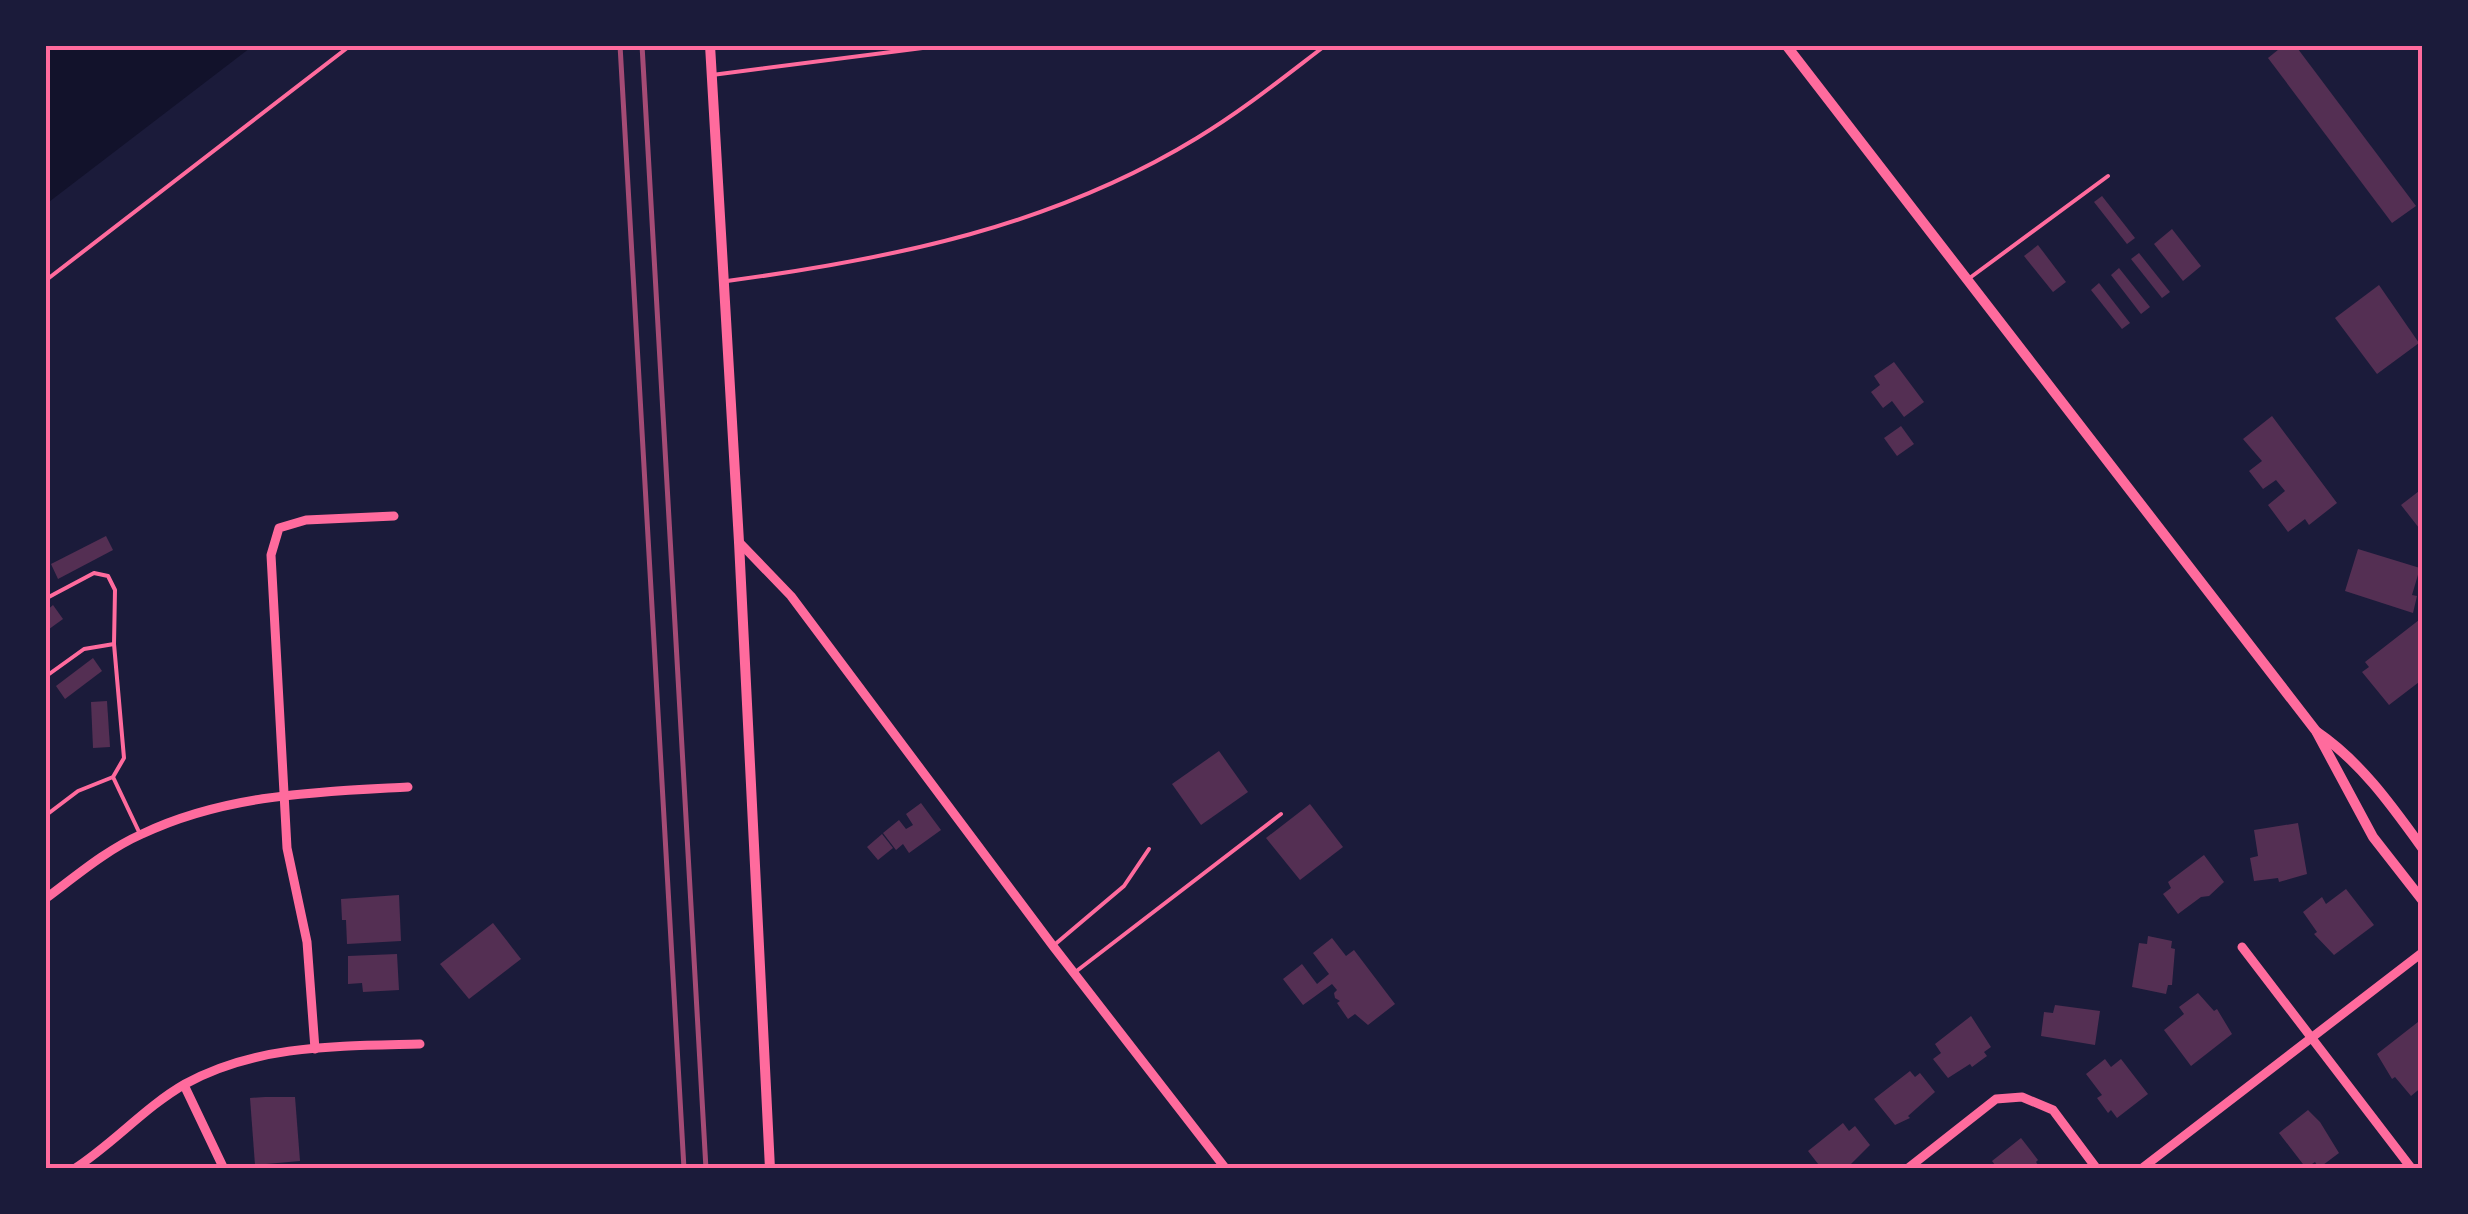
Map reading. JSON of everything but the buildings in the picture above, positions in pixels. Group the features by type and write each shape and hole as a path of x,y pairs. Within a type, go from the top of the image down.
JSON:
{"street":[{"path":"710,45 770,1169"},
{"path":"1786,45 2316,731 2373,837 2423,901"},
{"path":"315,1048 308,942 287,848 270,555 279,528 306,520 394,516"},
{"path":"739,542 790,596 1226,1169"},
{"path":"2316,731 2344,750 2423,849"},
{"path":"45,899 105,854 140,834 230,803 285,794 408,787"},
{"path":"2242,947 2412,1169"},
{"path":"2141,1169 2423,952"},
{"path":"74,1169 184,1085 221,1067 282,1051 420,1044"},
{"path":"184,1085 224,1169"},
{"path":"1908,1169 1996,1100 2022,1097 2053,1110 2097,1169"}],"lane":[{"path":"45,280 351,45"},
{"path":"712,76 946,45"},
{"path":"722,282 802,272 925,248 1056,209 1196,139 1326,45"},
{"path":"1967,280 2108,176"},
{"path":"45,599 94,574 108,576 115,590 114,644 124,758 112,777 78,791 45,816"},
{"path":"45,677 84,648 114,644"},
{"path":"112,777 140,834"},
{"path":"1074,973 1281,814"},
{"path":"1053,946 1124,886 1149,848"}],"shaded area":[{"path":"45,45 254,45 45,205"}],"railway":[{"path":"620,45 684,1169"},
{"path":"642,45 706,1169"}]}
